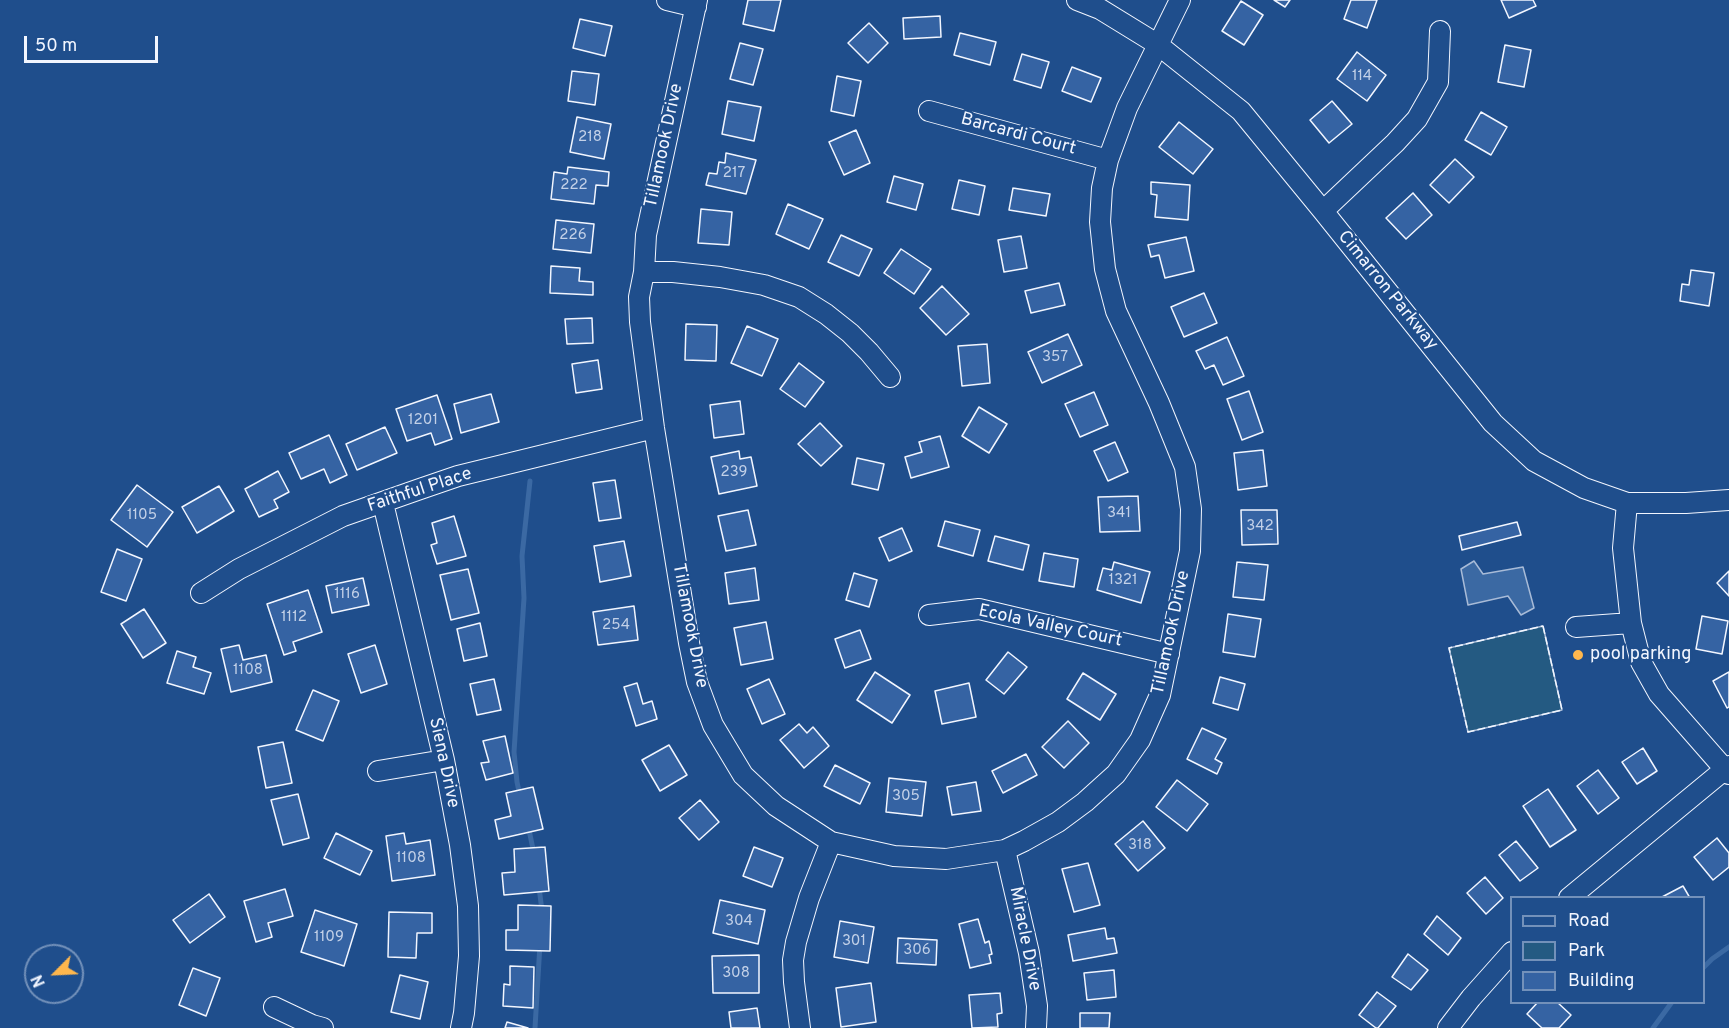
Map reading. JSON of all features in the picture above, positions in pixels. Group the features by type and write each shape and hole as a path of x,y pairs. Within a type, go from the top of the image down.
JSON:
{"street":[{"path":"667,0 697,4"},
{"name":"Cimarron Parkway","path":"1077,0 1100,9 1157,45 1241,111 1492,423 1536,462 1584,488 1627,503 1686,504 1729,500"},
{"name":"Tillamook Drive","path":"697,4 646,235 644,272 639,297 640,322 654,428 689,643 698,682 712,725 743,775 776,806 831,842 894,856 946,859 1005,850 1058,822 1085,802 1116,774 1140,740 1161,695 1190,551 1191,509 1185,467 1159,403 1116,311 1105,269 1100,222 1102,188 1108,160 1127,108 1180,0"},
{"path":"1323,211 1418,119 1438,82 1440,31"},
{"name":"Barcardi Court","path":"929,111 1108,160"},
{"path":"644,272 673,272 720,277 764,285 799,297 850,333 890,377"},
{"name":"Faithful Place","path":"201,593 240,569 343,516 458,476 654,428"},
{"name":"Siena Drive","path":"383,503 444,760 460,845 468,906 469,956 461,1028"},
{"path":"1570,896 1728,770 1659,694 1641,662 1631,623 1623,548 1627,503"},
{"name":"Ecola Valley Court","path":"929,615 979,609 1169,654"},
{"path":"1576,627 1631,623"},
{"path":"378,771 444,760"},
{"path":"800,1028 794,982 793,960 796,942 809,898 831,842"},
{"name":"Miracle Drive","path":"1005,850 1029,953 1037,1006 1036,1028"},
{"path":"1448,1028 1510,954"},
{"path":"274,1007 323,1028"}],"green space":[{"path":"1543,626 1562,710 1468,732 1449,648"}],"shaded area":[{"path":"1474,561 1483,574 1523,567 1534,608 1521,615 1508,596 1468,605 1461,569"}],"building":[{"path":"748,0 781,0 774,31 743,24"},
{"path":"1274,0 1290,0 1285,7"},
{"path":"1351,0 1377,0 1367,28 1344,19"},
{"path":"1501,0 1533,0 1536,6 1509,18"},
{"path":"1241,1 1263,15 1244,45 1222,31"},
{"path":"940,16 941,37 904,39 903,18"},
{"path":"580,19 612,26 605,56 573,48"},
{"path":"869,23 888,43 868,63 848,43"},
{"path":"960,33 996,42 990,65 954,55"},
{"path":"740,43 763,49 753,85 730,79"},
{"path":"1505,45 1531,50 1524,87 1498,82"},
{"path":"1357,52 1386,75 1367,101 1337,79"},
{"path":"1022,54 1049,62 1041,88 1014,80"},
{"path":"1072,67 1101,78 1091,102 1062,91"},
{"path":"572,71 599,74 595,105 568,101"},
{"path":"837,76 861,81 854,116 831,111"},
{"path":"728,101 761,107 754,141 722,134"},
{"path":"1332,101 1352,124 1329,143 1310,120"},
{"path":"1481,112 1507,127 1491,155 1465,140"},
{"path":"577,117 611,124 604,159 570,152"},
{"path":"1179,122 1213,149 1193,174 1159,147"},
{"path":"856,130 870,163 844,175 829,142"},
{"path":"726,153 756,160 746,194 706,185 709,173 717,174 719,162 725,163"},
{"path":"1455,159 1474,177 1449,203 1430,185"},
{"path":"568,167 609,172 608,186 596,185 594,204 551,199 554,172 567,174"},
{"path":"894,176 923,184 916,210 887,202"},
{"path":"959,180 985,186 979,215 952,209"},
{"path":"1151,182 1190,185 1188,220 1155,217 1157,195 1151,194"},
{"path":"1013,188 1050,194 1046,216 1009,210"},
{"path":"1413,193 1432,215 1406,239 1386,218"},
{"path":"788,204 823,219 809,249 776,234"},
{"path":"701,209 732,212 729,245 698,243"},
{"path":"556,220 594,224 591,253 553,249"},
{"path":"841,235 872,249 859,276 828,262"},
{"path":"1021,236 1027,268 1004,272 998,240"},
{"path":"1186,237 1194,271 1165,278 1159,255 1151,257 1148,245"},
{"path":"901,249 931,269 914,294 884,273"},
{"path":"551,266 580,268 579,281 593,282 593,295 550,293"},
{"path":"1691,270 1714,273 1709,306 1680,301 1682,284 1689,285"},
{"path":"1059,283 1065,305 1031,313 1025,291"},
{"path":"942,286 969,314 946,335 920,308"},
{"path":"1204,293 1217,323 1184,337 1171,307"},
{"path":"592,318 593,343 567,344 565,319"},
{"path":"686,324 717,325 716,361 685,360"},
{"path":"747,326 778,339 762,376 731,363"},
{"path":"1068,334 1082,365 1042,383 1028,352"},
{"path":"1227,337 1244,376 1223,385 1214,365 1205,369 1196,351"},
{"path":"987,344 990,383 962,386 958,346"},
{"path":"598,360 602,389 576,393 572,364"},
{"path":"799,363 824,382 805,407 780,389"},
{"path":"1249,391 1263,432 1242,440 1227,399"},
{"path":"1094,392 1108,425 1080,437 1065,404"},
{"path":"491,394 499,422 461,433 454,404"},
{"path":"437,395 452,439 435,445 431,433 407,441 396,409"},
{"path":"740,401 744,434 714,438 710,405"},
{"path":"979,407 1007,424 989,453 962,436"},
{"path":"820,423 842,446 821,466 798,444"},
{"path":"385,427 397,453 357,470 346,444"},
{"path":"329,435 347,475 330,483 324,469 301,479 289,453"},
{"path":"940,436 949,467 911,478 905,457 922,452 919,442"},
{"path":"1115,442 1128,472 1108,481 1094,451"},
{"path":"1263,450 1267,486 1238,490 1234,453"},
{"path":"739,451 740,459 751,457 757,486 719,494 711,457"},
{"path":"857,458 884,464 878,490 852,484"},
{"path":"278,471 289,492 274,500 278,508 259,517 245,489"},
{"path":"615,480 621,518 599,521 593,483"},
{"path":"137,485 173,512 147,547 111,520"},
{"path":"219,486 234,511 197,533 182,507"},
{"path":"1138,496 1140,531 1100,532 1098,497"},
{"path":"748,510 756,545 726,551 718,516"},
{"path":"1241,510 1277,510 1278,544 1242,545"},
{"path":"454,516 466,556 437,564 431,545 437,543 432,523"},
{"path":"945,521 980,530 973,556 938,546"},
{"path":"1517,522 1521,535 1462,550 1459,536"},
{"path":"902,528 912,551 889,561 879,538"},
{"path":"995,536 1029,545 1023,570 988,561"},
{"path":"624,541 631,576 600,582 594,546"},
{"path":"117,549 142,559 126,601 101,592"},
{"path":"1044,553 1078,559 1074,587 1039,581"},
{"path":"1114,562 1150,572 1141,603 1097,590 1103,568 1112,570"},
{"path":"1237,562 1268,565 1264,600 1233,597"},
{"path":"755,568 759,600 729,604 725,573"},
{"path":"468,569 479,613 451,620 440,575"},
{"path":"1729,571 1729,596 1717,583"},
{"path":"854,573 877,580 869,607 846,600"},
{"path":"363,578 369,605 332,613 326,586"},
{"path":"308,590 322,632 293,642 296,651 284,655 267,604"},
{"path":"634,606 638,640 598,645 593,612"},
{"path":"144,609 166,643 143,658 121,624"},
{"path":"1228,614 1261,619 1255,657 1223,652"},
{"path":"1702,616 1728,621 1722,654 1696,649"},
{"path":"766,622 773,659 741,665 734,628"},
{"path":"480,623 487,656 464,661 457,629"},
{"path":"860,630 871,659 845,668 835,639"},
{"path":"239,645 243,660 266,655 272,682 231,692 221,649"},
{"path":"375,645 387,684 361,693 348,654"},
{"path":"177,651 196,657 193,667 211,673 204,694 167,683"},
{"path":"1008,652 1027,667 1004,694 986,680"},
{"path":"875,672 910,695 892,723 857,700"},
{"path":"1729,672 1729,707 1727,708 1713,681"},
{"path":"1083,673 1116,694 1100,720 1067,699"},
{"path":"1220,677 1245,684 1238,710 1213,703"},
{"path":"494,679 501,710 477,715 470,684"},
{"path":"769,679 785,714 762,724 747,689"},
{"path":"637,683 643,704 652,701 657,719 636,726 624,687"},
{"path":"969,683 976,717 942,724 935,691"},
{"path":"313,690 339,701 323,741 296,730"},
{"path":"1068,721 1089,743 1064,768 1042,747"},
{"path":"799,724 807,733 813,727 829,746 804,768 780,740"},
{"path":"1202,728 1226,739 1215,759 1222,763 1217,774 1187,759"},
{"path":"505,736 513,773 486,780 481,763 489,762 483,741"},
{"path":"283,742 292,783 266,788 258,747"},
{"path":"669,745 687,775 660,791 642,760"},
{"path":"1643,748 1657,771 1637,784 1622,762"},
{"path":"1026,754 1037,775 1003,793 992,771"},
{"path":"835,765 870,783 860,804 824,786"},
{"path":"1598,770 1619,798 1598,814 1577,786"},
{"path":"889,778 926,782 922,816 886,812"},
{"path":"1177,780 1208,804 1187,831 1156,807"},
{"path":"976,782 981,811 952,815 947,787"},
{"path":"533,787 543,829 499,839 495,820 511,816 506,793"},
{"path":"1548,789 1576,830 1550,847 1523,806"},
{"path":"298,794 309,838 283,845 271,800"},
{"path":"700,800 719,822 699,840 679,818"},
{"path":"1143,821 1165,848 1138,871 1115,844"},
{"path":"336,833 372,851 360,875 324,858"},
{"path":"404,833 406,844 430,840 435,875 392,881 386,836"},
{"path":"1717,838 1729,853 1729,867 1713,880 1694,857"},
{"path":"1516,841 1538,868 1520,881 1499,855"},
{"path":"545,847 549,891 504,895 502,873 515,872 514,849"},
{"path":"754,847 783,858 772,887 743,876"},
{"path":"1088,863 1100,905 1074,912 1062,869"},
{"path":"1485,877 1503,898 1486,914 1467,893"},
{"path":"1683,886 1689,896 1664,896"},
{"path":"285,889 293,916 268,923 272,937 256,942 244,901"},
{"path":"209,894 225,917 190,943 173,920"},
{"path":"720,900 765,910 758,944 713,933"},
{"path":"518,905 551,906 550,951 506,950 506,930 518,930"},
{"path":"315,910 357,924 344,966 301,952"},
{"path":"389,912 432,913 432,933 417,933 416,958 388,957"},
{"path":"1437,916 1461,938 1448,955 1424,934"},
{"path":"978,919 985,943 989,941 992,954 989,955 991,963 970,968 959,924"},
{"path":"840,921 874,927 868,963 834,957"},
{"path":"1105,928 1107,939 1114,938 1117,953 1073,961 1068,935"},
{"path":"898,938 937,940 936,965 897,963"},
{"path":"1408,954 1428,970 1411,990 1392,977"},
{"path":"759,955 759,993 713,993 712,956"},
{"path":"510,966 534,967 533,1008 503,1006 504,984 510,985"},
{"path":"193,968 220,978 206,1016 179,1005"},
{"path":"1114,970 1116,997 1087,1000 1084,973"},
{"path":"400,975 428,982 420,1019 391,1012"},
{"path":"871,983 876,1022 841,1027 836,988"},
{"path":"1377,992 1396,1006 1376,1028 1359,1015"},
{"path":"1000,993 1002,1013 997,1014 998,1027 972,1028 969,995"},
{"path":"1536,1004 1559,1004 1571,1015 1559,1028 1542,1028 1527,1014"},
{"path":"757,1008 760,1028 731,1028 729,1012"},
{"path":"1080,1013 1110,1013 1109,1028 1080,1028"},
{"path":"507,1022 528,1028 505,1028"}],"waterway":[{"path":"520,796 514,752 524,598 522,556 530,481"},
{"path":"528,825 534,854"},
{"path":"539,887 542,911"},
{"path":"535,1028 540,944"},
{"path":"1705,966 1729,947"},
{"path":"1653,1028 1671,1004"}],"fence":[{"path":"1543,626 1562,710 1468,732 1449,648 1543,626"}],"place":[{"name":"pool parking","path":"1578,655"}]}
